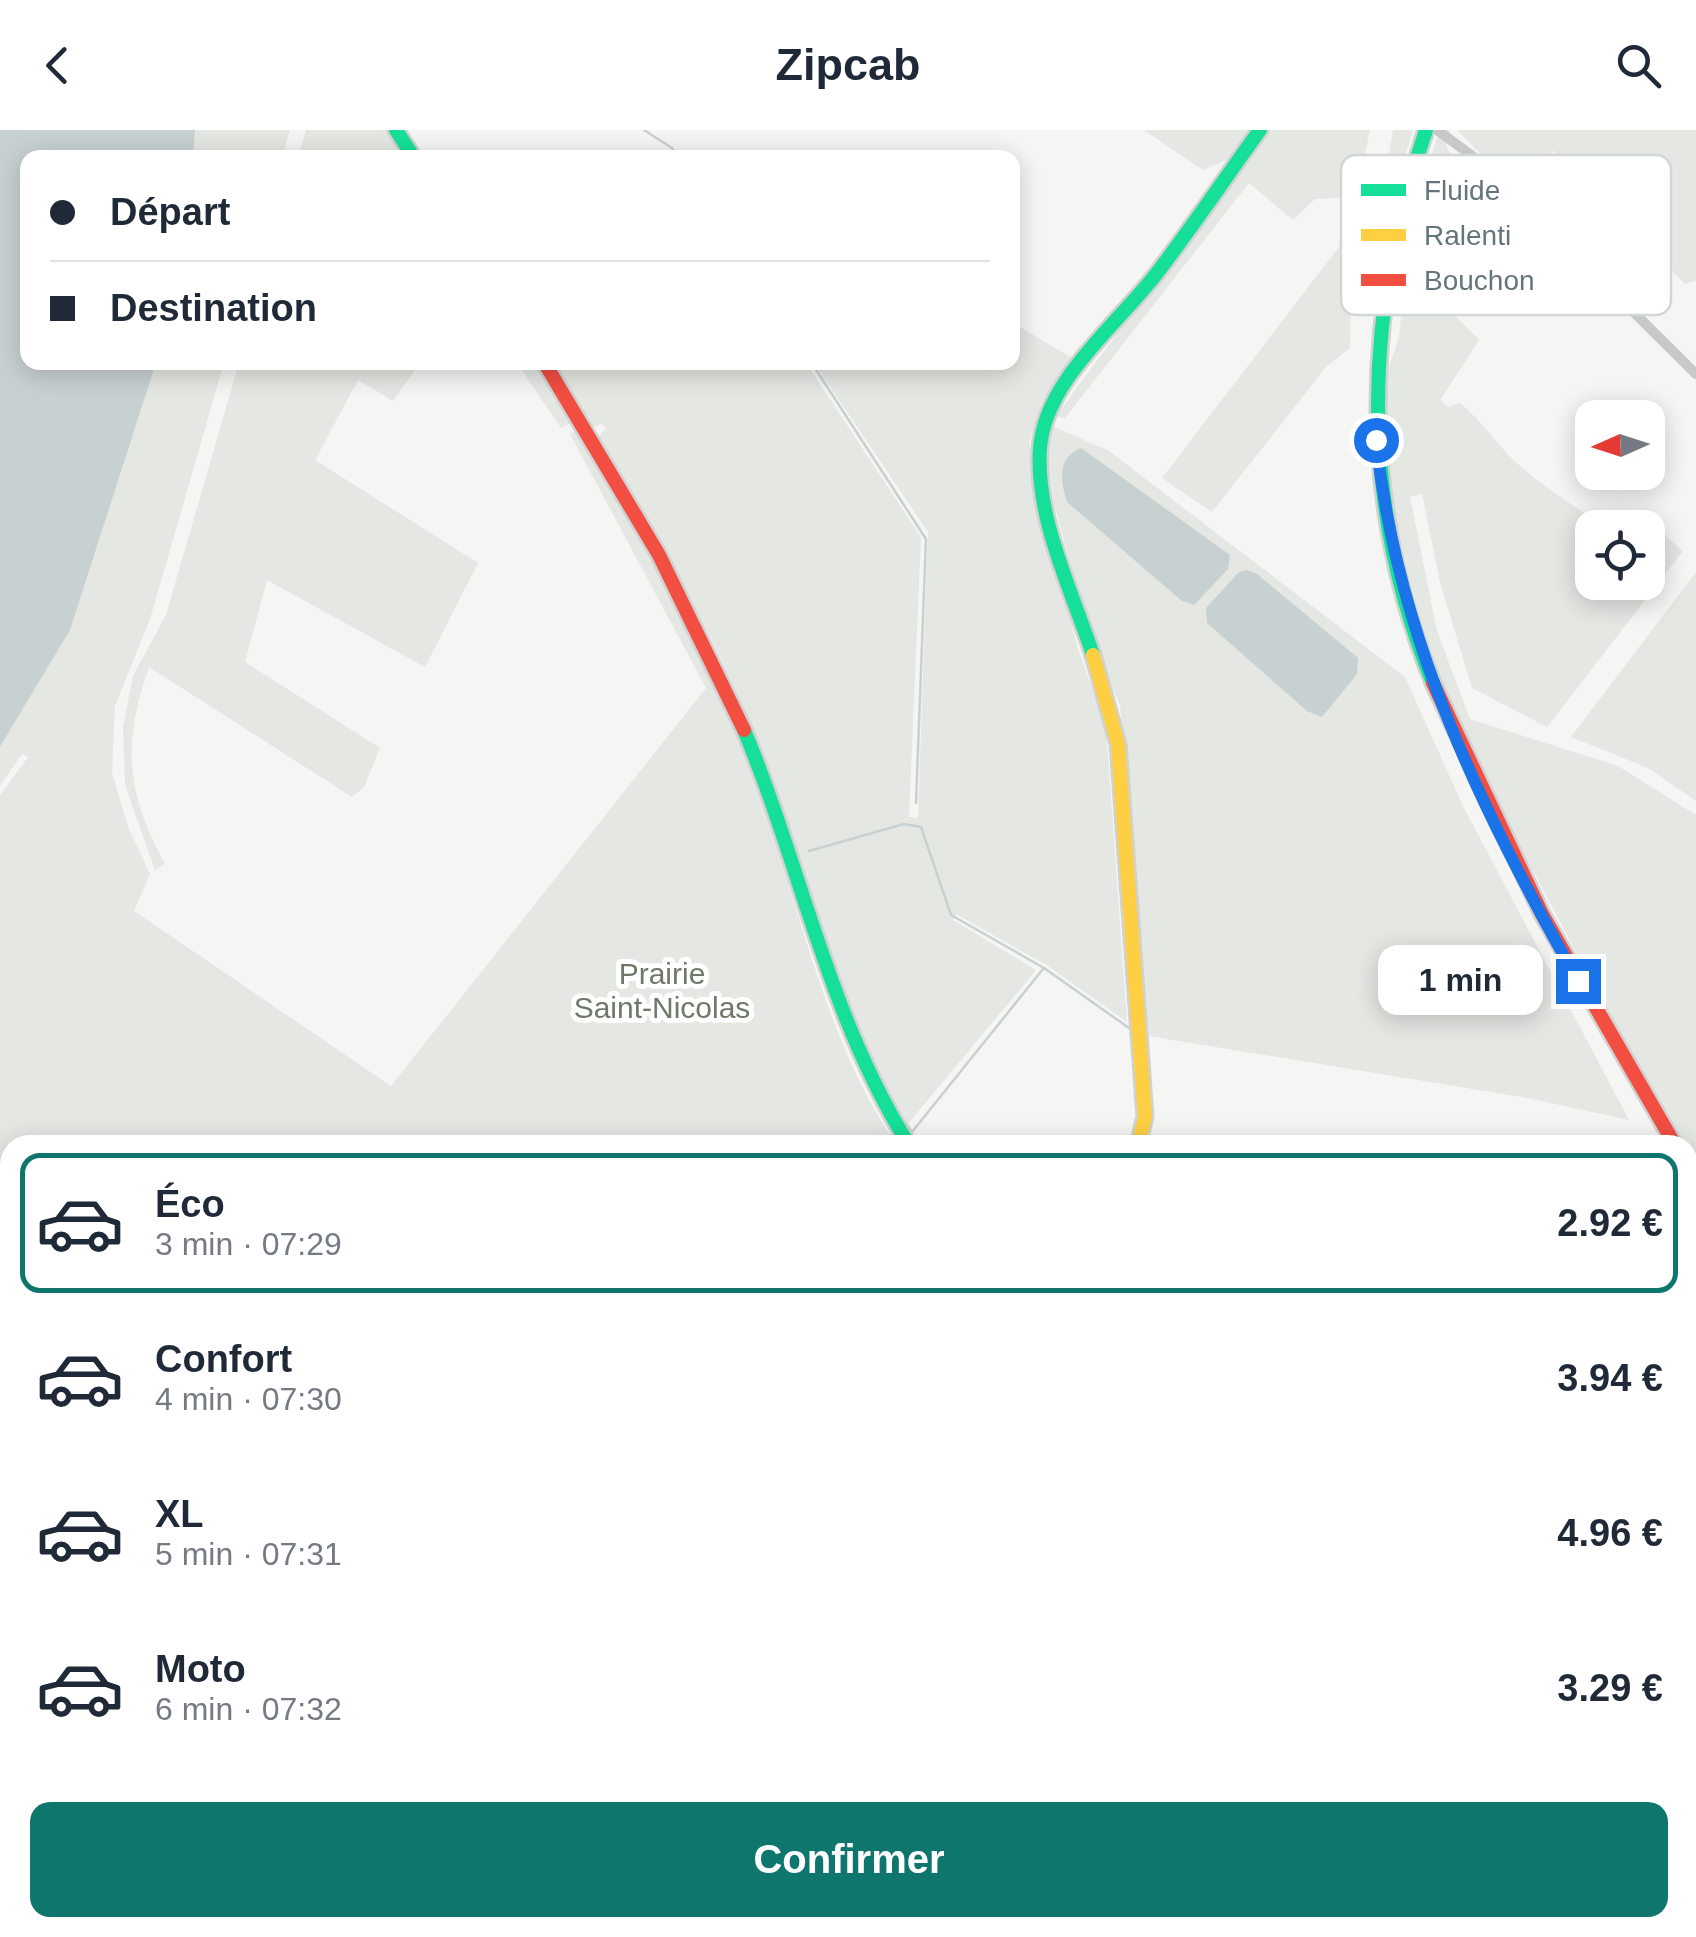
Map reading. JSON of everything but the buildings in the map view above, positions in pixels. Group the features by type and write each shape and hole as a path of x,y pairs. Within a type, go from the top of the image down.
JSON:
{"street":[{"path":"1140,1135 1145,1117 1118,744 1110,704 1088,652 1056,546 1042,484 1040,443 1047,418 1069,383 1145,288 1260,130"},
{"path":"1418,155 1426,130"},
{"path":"1438,130 1471,155"},
{"path":"1381,315 1375,385 1382,494 1406,609 1461,750 1541,915 1669,1135"},
{"path":"1636,315 1696,374"},
{"path":"549,370 622,488 734,705 857,1058 904,1135"}],"green space":[{"path":"195,130 290,130 284,150 194,150"},
{"path":"306,130 389,130 402,150 300,150"},
{"path":"1144,130 1249,130 1227,160 1203,170"},
{"path":"1268,130 1370,130 1365,155 1341,155 1341,198 1315,199 1293,220 1249,183 1065,418 1056,416"},
{"path":"1393,130 1413,130 1405,155 1389,155"},
{"path":"1439,130 1450,130 1446,146 1452,155 1431,155"},
{"path":"1457,130 1696,130 1696,281 1685,284 1671,270 1671,155 1557,155 1552,150 1551,155 1482,155"},
{"path":"1341,244 1341,315 1351,315 1350,348 1326,367 1212,512 1162,478"},
{"path":"1401,315 1456,315 1479,340 1440,400 1448,407 1460,403 1526,471 1579,510 1575,510 1575,600 1645,600 1547,727 1472,688 1440,582 1422,494 1410,497 1437,631 1470,719 1618,766 1696,815 1696,1135 1680,1135 1623,1039 1490,788 1433,660 1411,594 1395,526 1386,457 1385,387"},
{"path":"1020,327 1075,360 1042,402 1029,442 1034,483 1078,649 1106,727 1127,1022 1048,966 956,914 953,920 1036,970 907,1125 898,1120 852,1021 730,677 598,437 606,429 602,424 593,427 557,370 811,370 921,537 909,817 918,818 928,532 819,370 1020,370"},
{"name":"Prairie Saint-Nicolas","path":"154,370 222,370 150,619 115,706 112,773 128,827 150,874 134,911 391,1086 706,688 570,434 577,430 651,552 717,680 753,768 830,1012 849,1060 891,1135 0,1135 0,795 28,757 22,754 0,786 0,747 70,629"},
{"path":"237,370 415,370 393,401 358,380 315,460 478,563 425,667 267,580 245,662 380,748 364,787 352,797 149,667 135,720 132,767 142,814 165,864 155,870 125,785 123,727 133,676 166,615"},
{"path":"522,370 541,370 573,422 561,428"},
{"path":"1052,426 1109,451 1405,677 1463,806 1629,1120 1527,1098 1149,1036 1120,705 1090,635 1054,504 1048,462"},
{"path":"1665,535 1683,551 1665,574"},
{"path":"1696,572 1696,801 1648,768 1571,737"}],"shaded area":[{"path":"0,130 195,130 194,150 20,150 20,370 154,370 70,630 0,747"},
{"path":"1081,448 1230,555 1228,569 1194,605 1182,601 1067,502 1062,470 1073,452"},
{"path":"1239,572 1257,574 1358,658 1357,674 1322,717 1307,711 1207,623 1206,608"}],"waterway":[{"path":"644,130 673,150"},
{"path":"816,370 926,539 916,803"},
{"path":"809,851 904,824 921,827 951,915 1044,968 1129,1028"},
{"path":"907,1125 912,1132 1043,969"},
{"path":"1148,1135 1150,1122"}],"traffic: fast":[{"path":"396,130 409,150"},
{"path":"1093,655 1043,500 1040,448 1045,423 1069,376 1157,273 1260,130"},
{"path":"1418,155 1426,130"},
{"path":"1384,315 1378,408 1382,477 1392,546 1409,615 1433,683"},
{"path":"744,730 836,994 881,1096 903,1135"}],"traffic: slow":[{"path":"1093,655 1118,744 1145,1117 1140,1135"}],"traffic: jam":[{"path":"549,370 659,555 744,730"},
{"path":"1433,683 1542,914 1669,1135"}],"route":[{"path":"1376,440 1388,533 1406,609 1426,668 1541,915 1578,981"}]}
